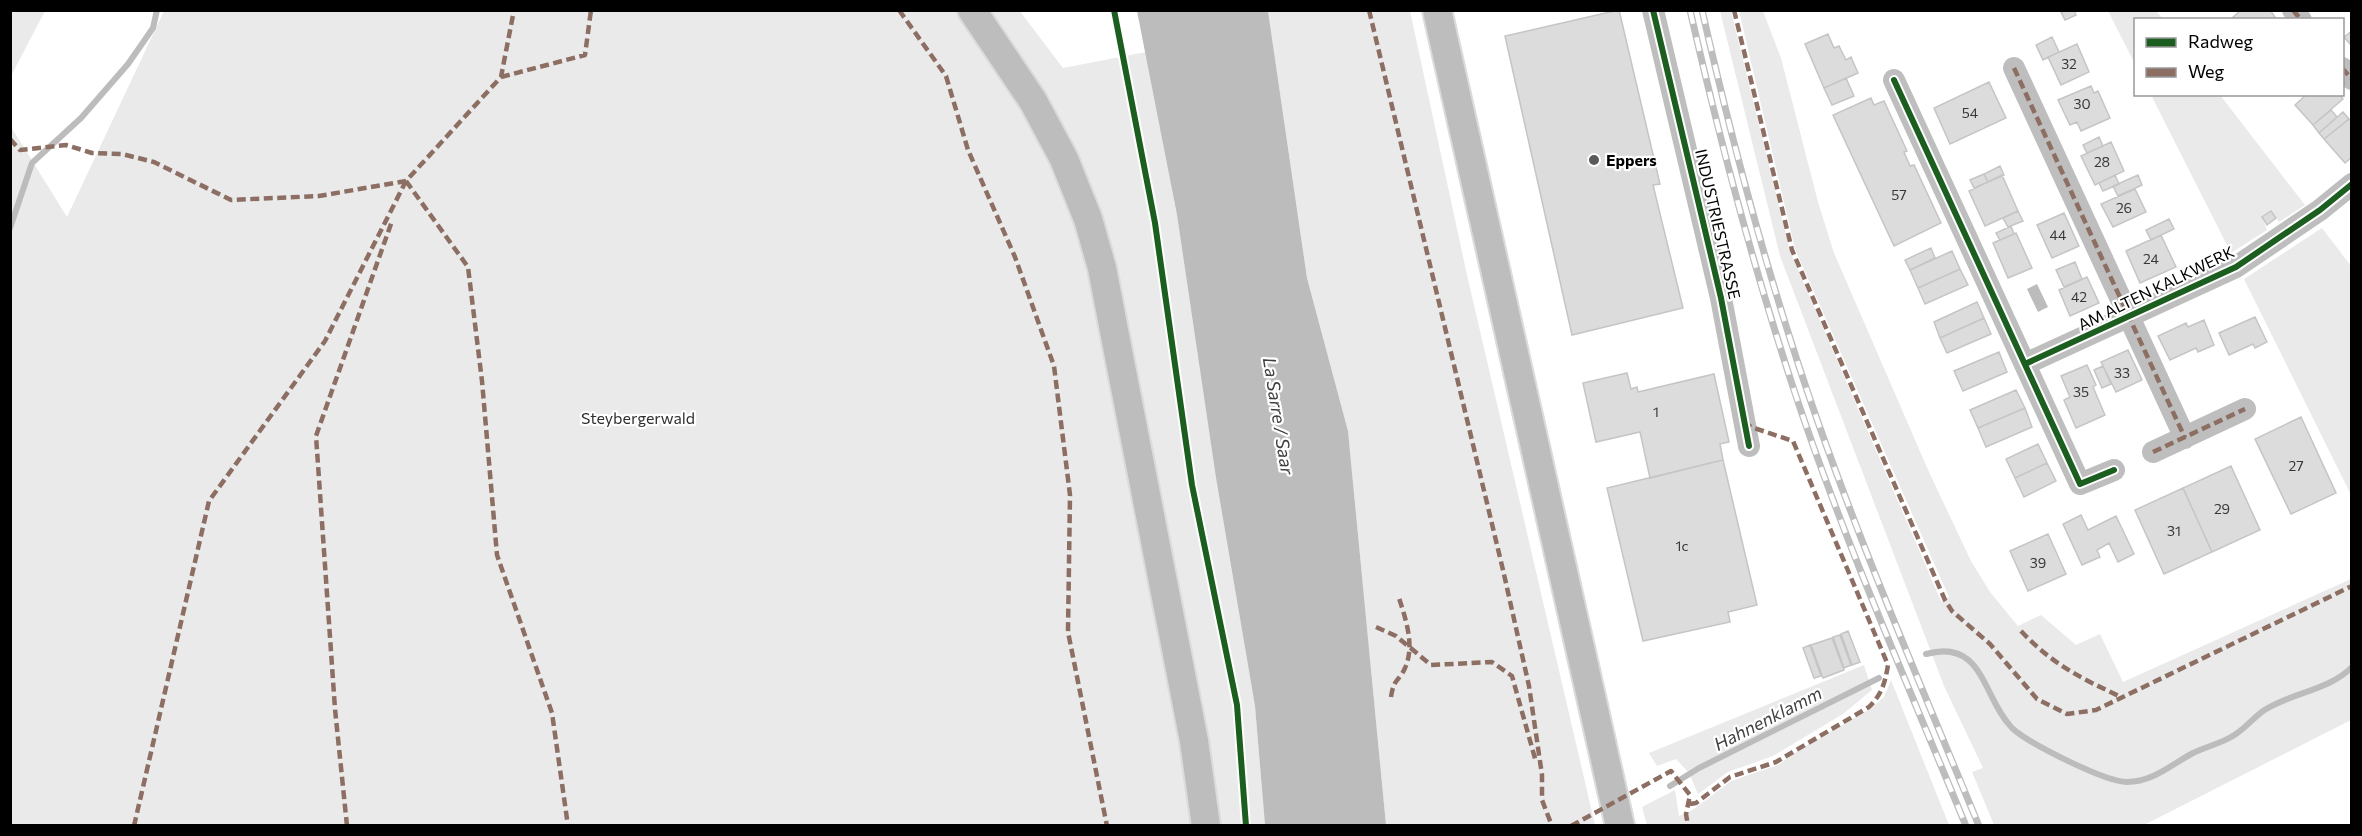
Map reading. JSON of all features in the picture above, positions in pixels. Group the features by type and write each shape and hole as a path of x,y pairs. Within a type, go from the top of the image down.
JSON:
{"main road":[{"path":"972,10 1039,112 1073,178 1088,219 1102,268 1194,741 1206,825"},
{"path":"1437,10 1620,822"}],"street":[{"name":"INDUSTRIESTRASSE","path":"1653,10 1721,298 1749,446"},
{"name":"AM ALTEN KALKWERK","path":"2014,68 2185,438"},
{"path":"1894,80 2080,484 2114,470"},
{"name":"AM ALTEN KALKWERK","path":"2025,364 2236,267 2320,210 2352,184"},
{"path":"2153,452 2245,409"}],"green space":[{"name":"Steybergerwald","path":"1019,10 1063,68 1146,52 1177,215 1216,478 1255,706 1265,825 11,825 10,125 67,217 164,11"},
{"path":"10,11 45,11 11,76"},
{"path":"1268,11 1410,11 1467,275 1595,825 1386,825 1348,431 1307,278"},
{"path":"1720,11 1731,11 1790,251 1941,601 1949,597 1795,249 1739,11 1763,11 1781,58 1818,202 1834,253 1929,472 1971,561 1990,592 2018,626 2041,615 2076,645 2100,634 2123,682 2351,579 2351,720 2144,825 1994,825 1972,772 1983,768 1944,686 1780,256"},
{"path":"2108,11 2156,11 2162,18 2134,18 2134,62"},
{"path":"2152,96 2221,96 2305,205 2279,222 2271,211 2262,217 2267,230 2231,253"},
{"path":"2322,228 2351,266 2351,495 2244,279"},
{"path":"1864,665 1872,690 1843,714 1773,756 1728,772 1698,794 1689,773 1676,759 1657,766 1649,753"},
{"path":"1891,680 1949,825 1647,825 1642,807 1675,790 1679,816 1691,811 1731,781 1778,765 1799,750 1870,709 1884,697"}],"water":[{"name":"La Sarre / Saar","path":"1137,11 1268,11 1307,278 1348,431 1386,825 1265,825 1255,706 1216,478 1177,215"},
{"path":"2037,284 2048,307 2038,312 2027,289"}],"building":[{"name":"Eppers","path":"1619,10 1660,184 1653,185 1683,308 1572,335 1505,36"},
{"path":"2074,10 2076,15 2065,20 2061,12"},
{"path":"2241,10 2270,10 2276,18 2232,18"},
{"path":"2352,31 2352,46 2344,37"},
{"path":"1828,34 1834,48 1839,46 1846,60 1851,57 1858,73 1824,88 1805,44"},
{"path":"2052,37 2059,52 2043,60 2036,45"},
{"path":"2077,44 2089,72 2061,85 2048,57"},
{"path":"1846,78 1854,96 1832,105 1824,88"},
{"path":"1989,82 2006,118 1950,144 1934,108"},
{"path":"2091,86 2094,93 2098,91 2110,118 2081,131 2077,122 2070,125 2058,100"},
{"path":"2305,96 2341,96 2343,99 2313,125 2295,105"},
{"path":"1871,98 1874,105 1884,101 1907,151 1904,152 1910,166 1914,165 1941,223 1894,246 1833,115"},
{"path":"2331,110 2337,117 2319,133 2313,125"},
{"path":"2343,112 2349,119 2324,139 2319,133"},
{"path":"2349,119 2352,122 2352,157 2345,163 2324,139"},
{"path":"2099,137 2103,146 2087,153 2083,145"},
{"path":"2111,142 2124,171 2095,185 2081,156"},
{"path":"2000,166 2004,175 1988,182 1984,174"},
{"path":"1984,174 1988,182 1974,188 1970,180"},
{"path":"2002,175 2018,211 1985,226 1969,191"},
{"path":"2115,175 2119,184 2103,191 2099,183"},
{"path":"2138,175 2142,185 2118,196 2113,186"},
{"path":"2135,189 2146,212 2113,227 2101,204"},
{"path":"2018,211 2023,221 2008,227 2003,218"},
{"path":"2271,211 2276,218 2267,225 2262,217"},
{"path":"2064,213 2079,246 2052,258 2037,225"},
{"path":"2169,219 2174,229 2151,240 2146,230"},
{"path":"2011,226 2014,234 2000,240 1996,233"},
{"path":"2016,233 2032,268 2008,278 1993,243"},
{"path":"2161,235 2176,267 2140,283 2126,251"},
{"path":"1931,248 1935,258 1910,270 1905,260"},
{"path":"1952,251 1960,269 1918,288 1910,270"},
{"path":"2075,262 2082,279 2064,287 2056,270"},
{"path":"1960,269 1968,285 1925,304 1918,288"},
{"path":"2087,277 2099,303 2070,316 2059,290"},
{"path":"1977,302 1984,318 1940,338 1934,322"},
{"path":"2255,317 2267,342 2255,348 2253,344 2229,355 2219,333"},
{"path":"1984,318 1991,334 1947,353 1940,338"},
{"path":"2204,320 2214,345 2198,352 2196,348 2170,360 2158,336 2186,323 2188,327"},
{"path":"2128,350 2142,380 2116,392 2101,362"},
{"path":"1999,352 2007,372 1963,391 1954,371"},
{"path":"2087,365 2096,385 2093,387 2105,415 2076,428 2064,400 2070,397 2061,376"},
{"path":"2103,366 2111,384 2102,388 2094,370"},
{"path":"1627,373 1631,389 1637,387 1638,392 1714,374 1729,442 1720,444 1723,460 1650,478 1640,432 1596,442 1583,383"},
{"path":"2016,390 2025,408 1978,428 1970,410"},
{"path":"2025,408 2032,427 1986,447 1978,428"},
{"path":"2301,417 2336,493 2291,514 2255,439"},
{"path":"2038,444 2047,463 2015,478 2006,459"},
{"path":"1723,460 1757,605 1728,612 1730,622 1643,641 1607,488"},
{"path":"2047,463 2056,481 2024,497 2015,478"},
{"path":"2231,466 2260,530 2212,552 2183,488"},
{"path":"2183,488 2212,552 2164,574 2135,510"},
{"path":"2081,515 2088,530 2116,516 2134,554 2118,562 2109,543 2097,550 2100,557 2082,565 2063,524"},
{"path":"2048,534 2066,574 2028,591 2010,551"},
{"path":"1848,631 1860,662 1852,665 1841,634"},
{"path":"1840,635 1851,665 1844,668 1833,637"},
{"path":"1832,638 1844,670 1823,678 1811,645"},
{"path":"1810,645 1821,676 1814,678 1803,648"}],"waterway":[{"path":"10,228 32,163 81,118 128,64 153,28 157,10"},
{"name":"Hahnenklamm","path":"1926,654 1945,651 1960,654 1980,673 2002,715 2021,735 2085,769 2127,782 2145,779 2162,772 2193,753 2240,732 2263,711 2333,681 2352,667"},
{"name":"Hahnenklamm","path":"1670,786 1699,768 1879,678"}],"railway":[{"path":"1690,10 1737,200 1793,387 1853,553 1966,826"},
{"path":"1702,10 1754,219 1819,425 1876,577 1979,826"}],"marked path":[{"path":"134,826 209,501 325,341 406,181 501,77 514,10"},
{"path":"501,77 585,55 591,10"},
{"path":"899,10 946,76 968,150 1015,257 1054,366 1070,495 1068,632 1107,826"},
{"path":"1369,10 1503,570 1529,686 1542,775 1542,800 1552,826"},
{"path":"1734,10 1792,250 1945,600 1952,611 1990,644 2037,699 2067,714 2096,710 2352,586"},
{"path":"2293,10 2299,18"},
{"path":"2014,68 2185,438"},
{"path":"2344,70 2352,79"},
{"path":"10,139 20,150 66,145 92,153 122,154 154,162 231,200 319,196 406,181"},
{"path":"406,181 468,267 482,381 497,555 552,713 568,826"},
{"path":"347,826 335,709 316,436 392,221"},
{"path":"2153,452 2245,409"},
{"path":"1690,804 1696,803 1730,777 1776,762 1869,707 1882,688 1888,665 1793,441 1751,427 1745,422"},
{"path":"1391,697 1395,683 1405,668 1409,651 1408,633 1399,598"},
{"path":"1376,627 1396,636 1431,665 1492,662 1512,676 1536,762"},
{"path":"2021,631 2068,670 2123,698"},
{"path":"1571,826 1671,771 1690,795 1686,814 1688,826"}],"cycle path":[{"path":"1114,10 1155,223 1192,485 1237,705 1246,826"},
{"path":"1653,10 1721,298 1749,446"},
{"path":"1894,80 2080,484 2114,470"},
{"path":"2025,364 2236,267 2320,210 2352,184"}],"place":[{"name":"Eppers","path":"1594,160"}]}
